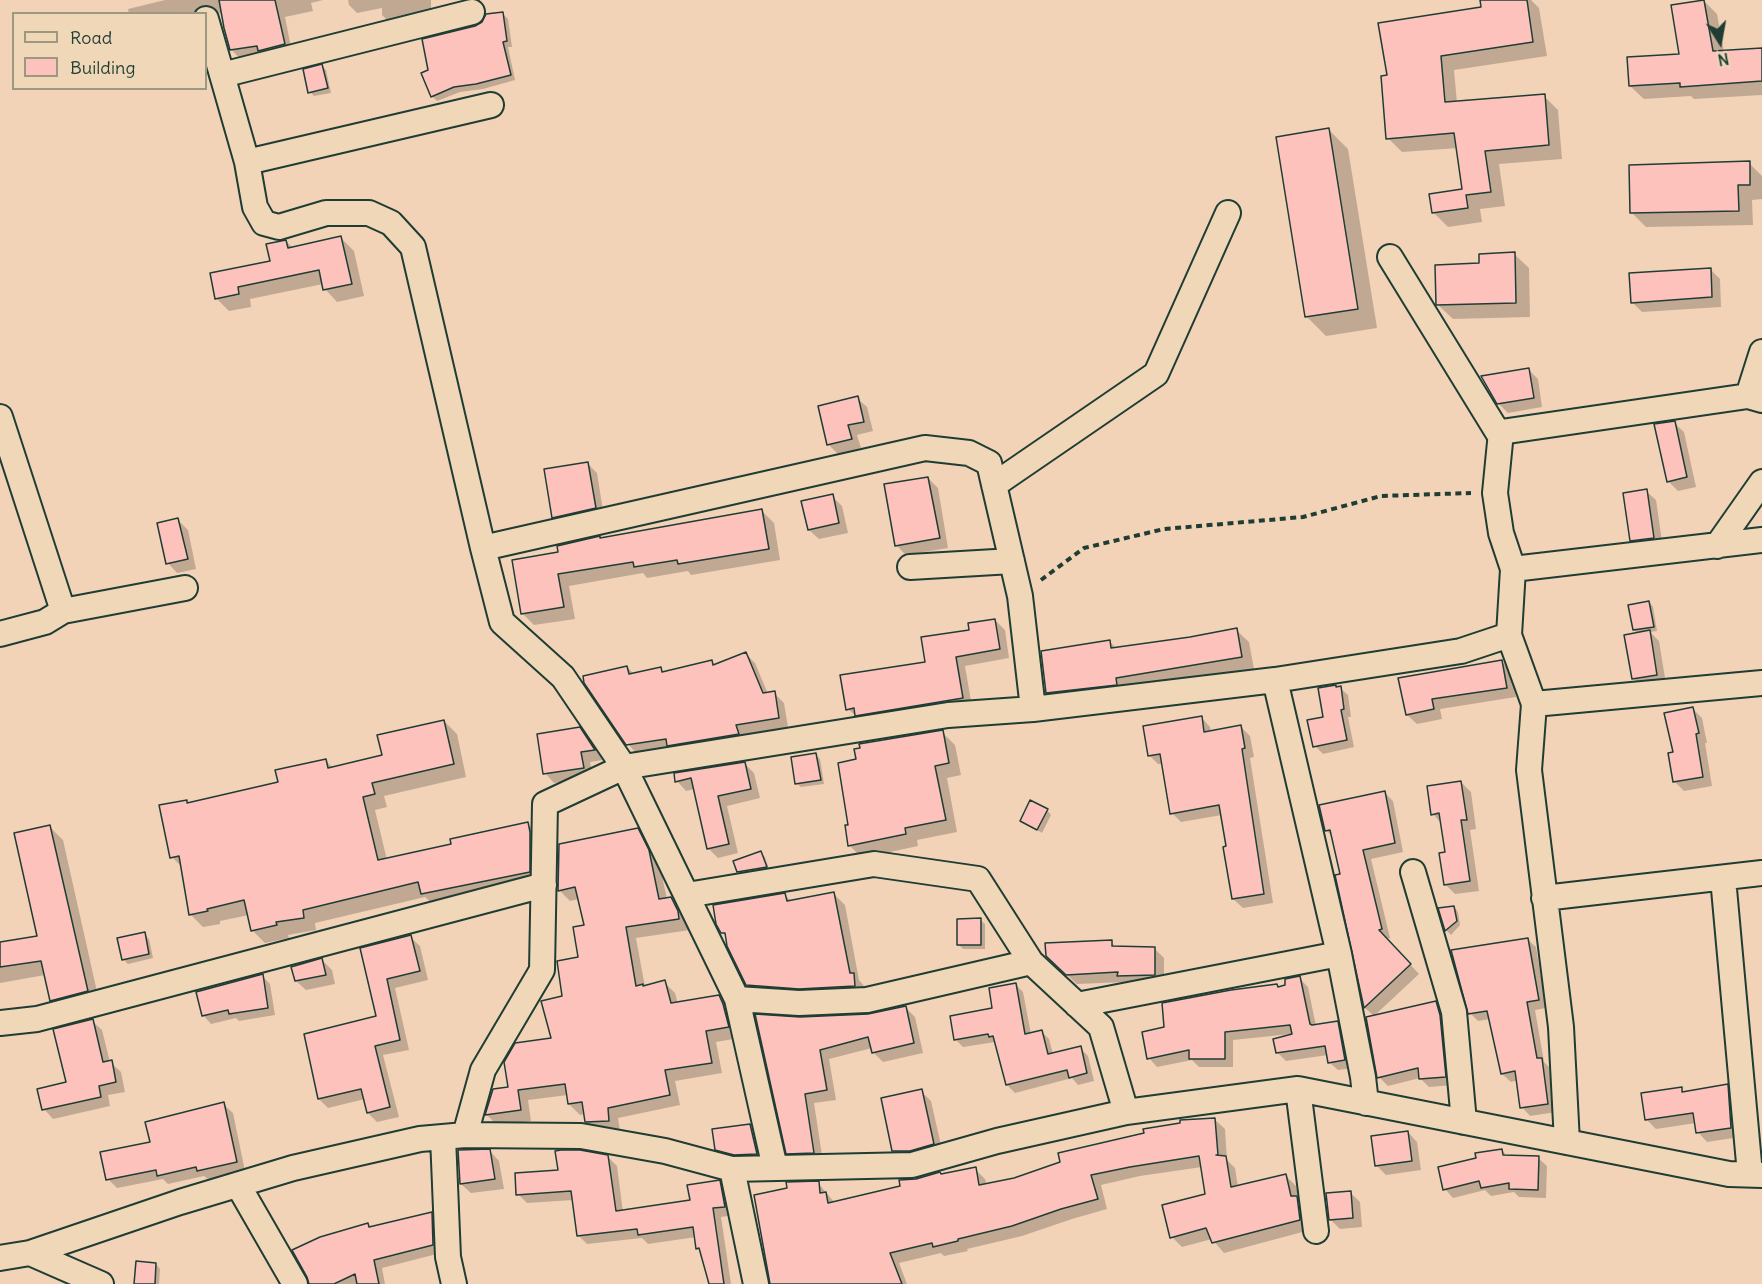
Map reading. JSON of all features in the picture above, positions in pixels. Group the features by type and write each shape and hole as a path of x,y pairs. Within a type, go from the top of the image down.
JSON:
{"street":[{"path":"222,75 472,12"},
{"path":"207,22 247,162 255,207 264,223 279,227 326,213 369,213 390,223 413,247 502,622 563,677 624,767 736,999 775,1168"},
{"path":"247,162 490,105"},
{"path":"994,485 1156,374 1228,213"},
{"path":"1390,257 1500,436"},
{"path":"1568,1142 1561,1028 1529,770 1534,704 1509,634 1513,569 1501,533 1495,493 1500,436 1501,432 1755,398 1762,352"},
{"path":"0,417 63,611"},
{"path":"483,548 925,448 969,453 989,463 1020,596 1033,709"},
{"path":"1717,546 1762,482"},
{"path":"1513,569 1762,540"},
{"path":"910,567 1012,561"},
{"path":"0,634 45,622 63,611 185,588"},
{"path":"454,1284 448,1257 454,1136 483,1070 542,970 545,804 624,767 948,715 1033,709 1275,680 1461,651 1509,634"},
{"path":"1275,680 1339,954 1366,1103"},
{"path":"1534,704 1762,683"},
{"path":"687,895 874,864 978,879 1031,962 1101,1027 1126,1112"},
{"path":"1413,872 1454,1012 1464,1122"},
{"path":"1544,898 1762,873"},
{"path":"0,1258 30,1253 180,1202 238,1185 316,1163 420,1139 454,1136 581,1136 665,1151 732,1169 912,1165 997,1141 1126,1112 1298,1089 1729,1174 1756,1174 1723,878"},
{"path":"0,1023 37,1019 544,885"},
{"path":"1077,1005 1339,954"},
{"path":"736,999 799,1002 867,1000 1031,962"},
{"path":"1298,1089 1316,1231"},
{"path":"732,1169 756,1284"},
{"path":"238,1185 295,1284"},
{"path":"30,1253 101,1284"}],"path":[{"path":"1020,596 1084,548 1164,529 1303,517 1381,496 1495,493"}],"building":[{"path":"219,0 275,0 285,44 258,51 257,46 230,50"},
{"path":"1480,0 1527,0 1533,42 1441,56 1445,102 1545,94 1549,145 1485,151 1491,192 1466,195 1468,208 1432,213 1429,194 1462,189 1454,133 1386,139 1381,76 1387,75 1378,23 1481,7"},
{"path":"1704,0 1713,51 1762,48 1762,81 1680,87 1680,83 1629,86 1627,57 1679,54 1671,5"},
{"path":"503,12 507,41 503,42 511,75 454,87 431,97 421,73 428,70 422,39 475,26 482,22 486,14"},
{"path":"322,64 328,88 308,93 303,69"},
{"path":"1329,128 1358,309 1305,317 1276,137"},
{"path":"1750,161 1750,185 1738,185 1739,211 1630,213 1629,165"},
{"path":"341,236 352,284 323,290 319,270 238,287 239,294 215,299 210,273 270,261 266,244 286,240 288,248"},
{"path":"1515,252 1516,303 1436,305 1435,265 1479,263 1479,254"},
{"path":"1711,268 1712,297 1631,303 1629,273"},
{"path":"1529,368 1534,398 1497,404 1481,376"},
{"path":"858,396 864,422 848,425 852,439 827,445 818,406"},
{"path":"1675,421 1687,477 1667,482 1654,424"},
{"path":"588,462 596,508 552,518 544,469"},
{"path":"928,477 940,538 895,546 884,484"},
{"path":"1647,489 1654,538 1630,541 1623,493"},
{"path":"833,494 839,523 808,530 801,501"},
{"path":"762,509 769,549 678,564 677,560 634,567 633,562 558,574 564,607 521,614 512,560 558,552 557,546 600,536 600,538"},
{"path":"178,518 188,559 166,564 157,523"},
{"path":"1649,601 1654,627 1633,630 1628,605"},
{"path":"995,619 1000,649 956,657 963,698 855,716 854,708 846,710 840,675 925,662 921,637 969,630 968,623"},
{"path":"1237,628 1242,657 1116,678 1117,685 1046,693 1041,651 1110,640 1111,648"},
{"path":"1650,630 1657,675 1632,679 1624,635"},
{"path":"746,652 763,693 775,691 779,718 736,725 739,734 667,746 666,739 626,745 584,683 583,676 627,666 629,674 661,667 662,672 712,660 713,665"},
{"path":"1502,660 1507,688 1432,699 1434,709 1406,715 1398,678"},
{"path":"1336,685 1336,687 1341,686 1344,709 1341,710 1347,740 1313,747 1307,720 1323,717 1318,688"},
{"path":"1693,707 1699,733 1696,734 1703,777 1673,782 1668,753 1673,752 1664,713"},
{"path":"1202,716 1204,732 1241,725 1245,748 1242,749 1264,894 1232,899 1219,805 1170,814 1160,754 1148,756 1143,726"},
{"path":"444,720 454,764 372,783 375,794 363,797 378,860 451,844 450,839 528,822 530,872 421,894 418,882 303,910 304,918 276,922 277,925 251,931 244,900 189,915 179,856 170,858 159,805 187,800 187,803 278,782 275,770 326,759 328,768 382,755 377,735"},
{"path":"580,727 595,750 581,752 584,768 543,774 537,734"},
{"path":"943,730 949,763 935,766 946,820 905,828 906,834 848,846 845,825 848,825 838,763 856,759 854,749 860,748 859,744"},
{"path":"816,753 821,780 795,784 791,757"},
{"path":"745,762 751,789 718,796 729,844 707,849 691,778 675,782 674,773"},
{"path":"1461,781 1467,820 1461,820 1470,881 1444,885 1439,853 1445,852 1439,813 1431,815 1427,786"},
{"path":"1385,791 1395,843 1363,850 1382,929 1379,930 1411,964 1364,1008 1335,875 1340,874 1330,830 1325,831 1319,805"},
{"path":"1030,800 1048,809 1037,830 1020,821"},
{"path":"50,825 88,991 50,1001 41,961 0,967 0,942 37,936 14,833"},
{"path":"638,828 649,850 659,899 671,897 679,919 626,927 636,986 665,980 671,1003 719,995 729,1027 706,1031 712,1063 665,1070 670,1095 608,1108 609,1121 585,1122 582,1102 568,1104 565,1084 518,1090 521,1110 485,1115 493,1089 508,1087 504,1062 515,1043 551,1038 541,1001 562,996 557,961 578,957 573,927 584,925 575,887 558,891 559,844"},
{"path":"761,851 767,867 737,872 733,861"},
{"path":"834,892 850,973 854,973 855,986 799,989 746,985 727,946 725,933 721,933 716,924 713,905 785,893 787,901"},
{"path":"1454,906 1457,921 1445,931 1438,908"},
{"path":"981,918 981,945 957,945 957,919"},
{"path":"145,932 149,954 122,960 117,938"},
{"path":"411,935 420,971 387,979 400,1040 375,1046 390,1107 367,1113 361,1089 318,1099 304,1034 376,1016 360,948"},
{"path":"1528,938 1539,1000 1527,1002 1537,1058 1542,1058 1548,1104 1520,1108 1515,1071 1501,1074 1487,1011 1468,1014 1451,950"},
{"path":"1112,940 1112,946 1155,947 1155,975 1117,976 1118,972 1066,975 1046,956 1045,943"},
{"path":"322,958 326,975 295,981 291,967"},
{"path":"263,974 268,1008 229,1014 228,1010 202,1016 196,992"},
{"path":"1300,976 1310,1024 1338,1021 1345,1060 1328,1063 1325,1046 1276,1053 1273,1039 1292,1034 1290,1025 1225,1032 1225,1059 1189,1059 1189,1050 1147,1059 1142,1032 1164,1027 1162,1003 1231,990 1277,984 1278,987 1285,985 1285,979"},
{"path":"1016,983 1025,1034 1042,1030 1048,1054 1081,1046 1087,1073 1069,1078 1067,1070 1006,1085 993,1036 989,1037 988,1034 954,1040 950,1016 992,1008 989,988"},
{"path":"1436,1001 1440,1015 1446,1077 1419,1079 1418,1068 1377,1078 1366,1017"},
{"path":"906,1006 914,1043 872,1053 868,1037 820,1050 827,1090 805,1094 814,1153 786,1154 755,1014 800,1017 868,1014"},
{"path":"93,1019 103,1062 112,1060 116,1082 99,1086 101,1097 42,1110 37,1089 66,1082 53,1029"},
{"path":"1728,1084 1731,1128 1696,1133 1693,1113 1645,1120 1641,1093 1682,1087 1682,1092"},
{"path":"922,1089 934,1144 910,1151 892,1151 881,1098"},
{"path":"224,1102 237,1162 197,1171 196,1167 157,1176 156,1170 106,1180 100,1152 150,1142 145,1122"},
{"path":"1215,1118 1218,1155 1216,1155 1226,1156 1231,1187 1286,1174 1291,1196 1297,1196 1300,1220 1212,1243 1206,1228 1170,1238 1162,1205 1205,1194 1199,1156 1091,1175 1098,1199 1012,1226 958,1239 958,1241 933,1247 932,1243 890,1253 902,1284 770,1284 754,1195 787,1188 786,1182 819,1181 820,1193 826,1192 828,1203 900,1186 899,1180 916,1179 940,1172 941,1174 976,1167 979,1185 1014,1178 1060,1162 1058,1153 1144,1133 1143,1129 1180,1123 1180,1120"},
{"path":"750,1124 757,1154 734,1155 715,1150 712,1129"},
{"path":"1408,1131 1412,1161 1375,1166 1371,1136"},
{"path":"490,1149 495,1179 460,1184 458,1150"},
{"path":"1502,1149 1503,1155 1539,1156 1538,1190 1509,1189 1509,1183 1481,1188 1479,1181 1443,1190 1438,1167 1476,1158 1475,1153"},
{"path":"580,1150 608,1155 616,1211 690,1200 687,1185 720,1180 725,1207 713,1208 724,1284 709,1284 699,1248 696,1249 693,1227 638,1235 637,1229 577,1236 571,1191 516,1195 515,1173 558,1170 555,1151"},
{"path":"1351,1191 1353,1218 1329,1220 1326,1193"},
{"path":"432,1212 433,1245 374,1260 379,1284 357,1284 355,1274 334,1284 309,1284 292,1250 320,1237 368,1223 369,1227"},
{"path":"136,1261 156,1263 155,1284 134,1284"}]}
